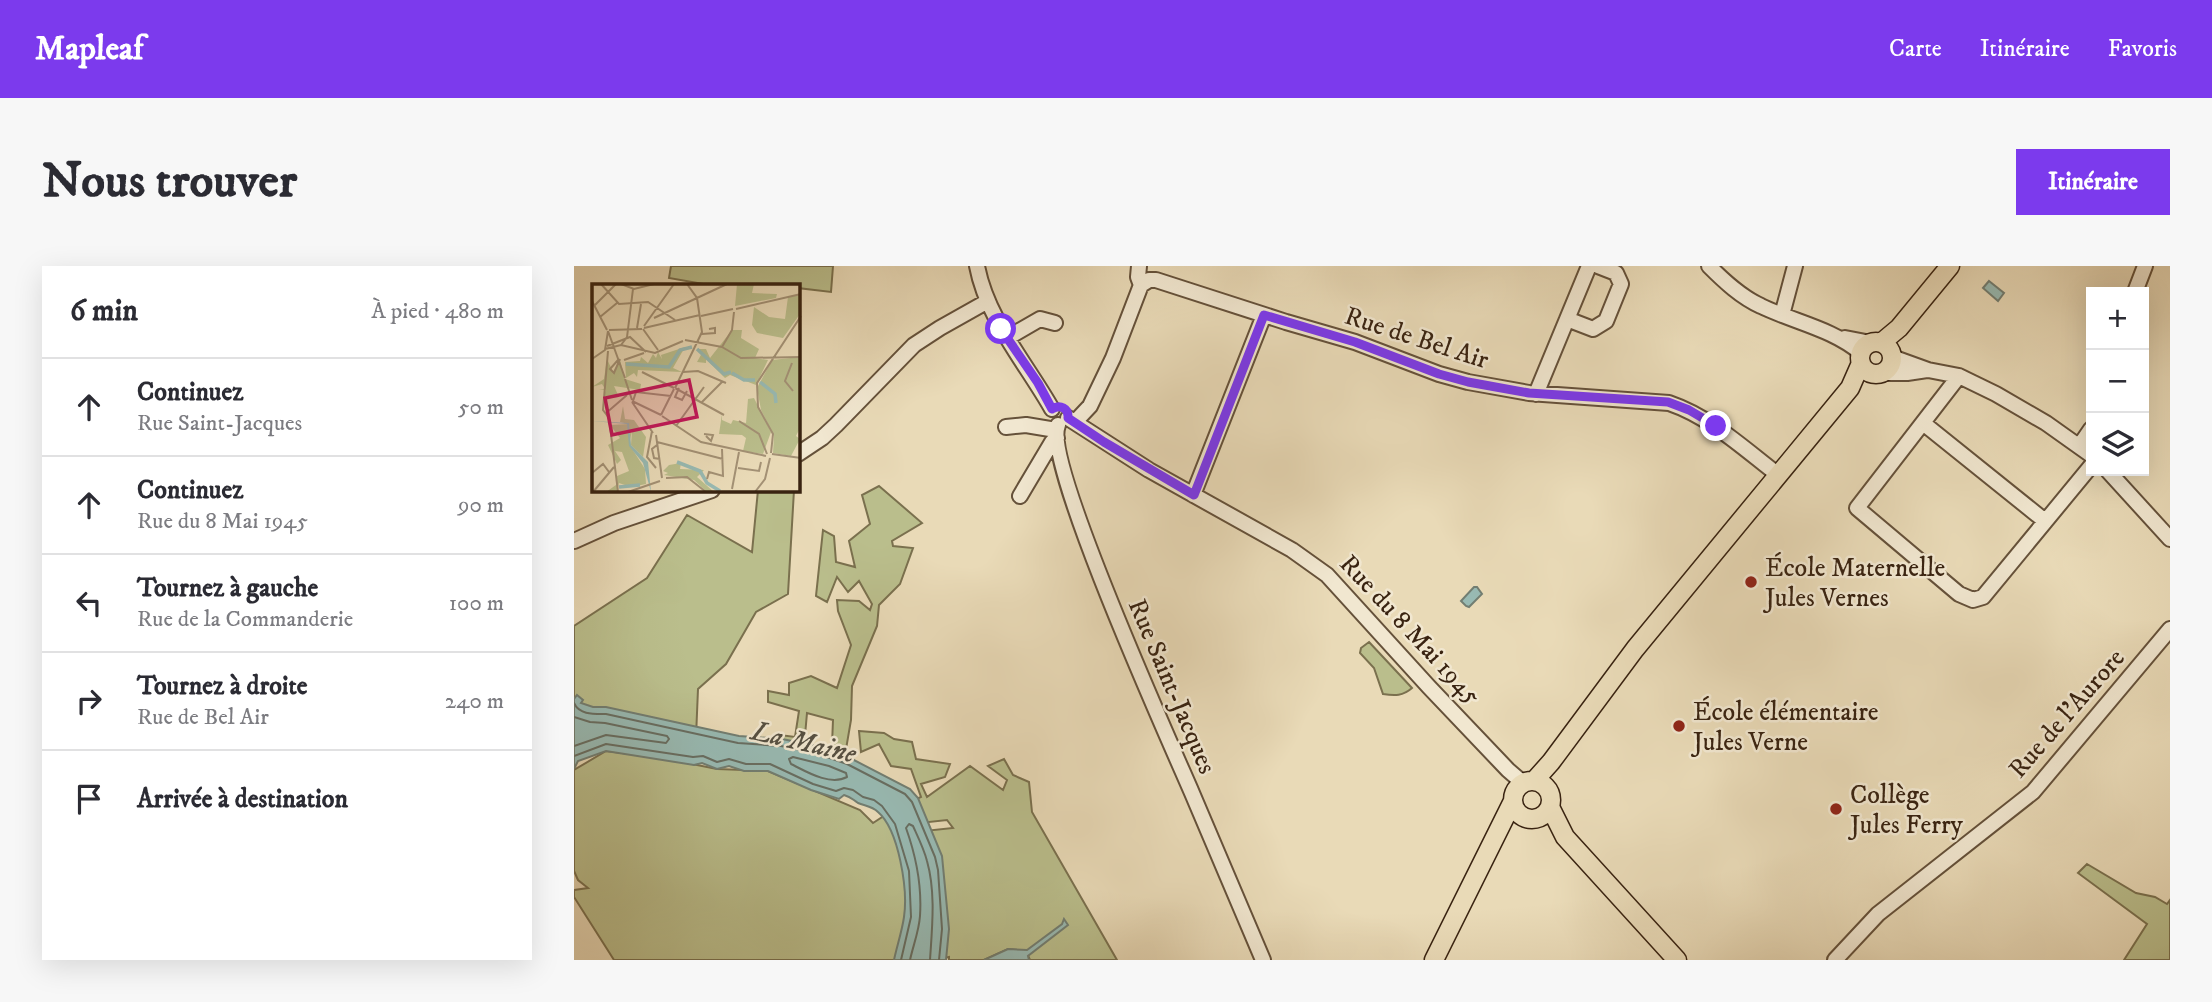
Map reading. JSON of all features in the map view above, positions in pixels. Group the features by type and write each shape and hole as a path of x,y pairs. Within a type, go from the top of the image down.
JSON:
{"main road":[{"path":"1434,960 1495,839 1515,791 1535,784 1634,649 1950,266"},
{"path":"1495,839 1537,815 1551,797 1535,784"},
{"path":"1513,801 1517,811 1537,815 1565,837 1677,960"}],"street":[{"path":"977,266 982,288 1007,338 1040,319 1055,323"},
{"path":"1020,496 1063,427 1090,406 1113,358 1141,285 1138,277 1139,266"},
{"path":"1536,394 1589,266"},
{"path":"1567,319 1593,329 1606,321 1621,284 1616,273 1598,266"},
{"path":"1709,266 1742,295 1760,306 1836,336 1907,373 1928,370 1959,376 2046,423 2085,450"},
{"path":"1782,315 1795,266"},
{"path":"2138,287 2145,266"},
{"name":"Rue de Bel Air","path":"1141,285 1156,280 1355,342 1439,374 1468,382 1536,394 1668,402 1689,410 1716,426 1777,474"},
{"path":"800,453 836,425 914,345 988,302"},
{"path":"1194,495 1264,315"},
{"name":"Rue du 8 Mai 1945","path":"1007,338 1052,409 1064,407 1068,412 1063,427 1194,495 1292,550 1327,575 1508,770 1535,784"},
{"path":"1959,376 1857,509 1959,594 1973,600 1983,597 2086,472"},
{"path":"1923,423 2045,521"},
{"path":"1006,427 1063,427"},
{"name":"Rue Saint-Jacques","path":"1063,427 1061,457 1079,518 1110,601 1263,960"},
{"path":"2113,476 2170,539"},
{"path":"574,541 614,523 706,492"},
{"name":"Rue de l'Aurore","path":"1835,960 1878,914 2033,792 2170,629"}],"green space":[{"path":"671,266 833,266 831,292 800,288 800,284 703,284 669,278"},
{"path":"879,486 922,523 892,541 893,546 913,548 900,584 879,605 877,626 852,686 851,720 844,761 813,752 832,745 833,720 807,713 803,758 771,749 780,735 795,737 799,711 768,702 768,691 789,695 789,683 811,676 837,688 851,645 838,611 837,600 859,601 870,610 872,604 859,581 848,592 837,577 827,602 816,596 823,530 834,536 836,562 855,567 849,541 870,524 862,495"},
{"path":"758,492 794,492 788,594 756,612 726,664 698,689 696,737 574,719 574,626 647,578 687,515 752,552"},
{"path":"1369,642 1412,688 1399,695 1383,694 1374,668 1360,653 1361,648"},
{"path":"859,731 884,733 894,739 912,742 916,759 950,764 945,777 921,784 927,797 970,766 1003,790 1007,780 988,766 1004,759 1013,775 1029,782 1032,812 1117,960 1030,960 1026,951 1008,949 984,960 949,960 949,957 908,960 614,960 574,897 574,890 588,888 578,880 574,871 574,770 606,751 717,769 768,771 860,810 873,823 893,810 906,833 953,828 947,820 920,823 914,800 921,797 911,769 891,766 879,744 861,752"},
{"path":"2087,864 2136,893 2155,897 2167,904 2170,900 2170,960 2124,960 2147,924 2078,873"}],"water":[{"path":"1989,281 2004,293 1998,301 1983,288"},
{"path":"1474,587 1482,594 1469,607 1466,606 1461,601"},
{"path":"577,695 583,700 581,703 593,707 606,707 739,736 782,739 817,746 850,758 910,789 918,798 942,856 949,929 946,960 894,960 904,917 905,892 897,846 885,821 876,810 844,795 839,799 811,790 768,771 744,771 729,766 717,769 702,763 694,765 606,751 578,761 574,769 574,699"},
{"path":"1064,919 1068,925 1028,956 1029,960 984,960 1008,949 1027,950 1062,924"}],"place":[{"name":"École Maternelle Jules Vernes","path":"1751,582"},
{"name":"École élémentaire Jules Verne","path":"1679,726"},
{"name":"Collège Jules Ferry","path":"1836,809"}],"route":[{"path":"1001,329 1038,383 1052,409 1064,407 1068,418 1149,470 1194,495 1264,315 1355,342 1439,374 1468,382 1529,393 1668,402 1689,410 1716,426"}],"water label":[{"name":"La Maine","path":"804,741"}]}
